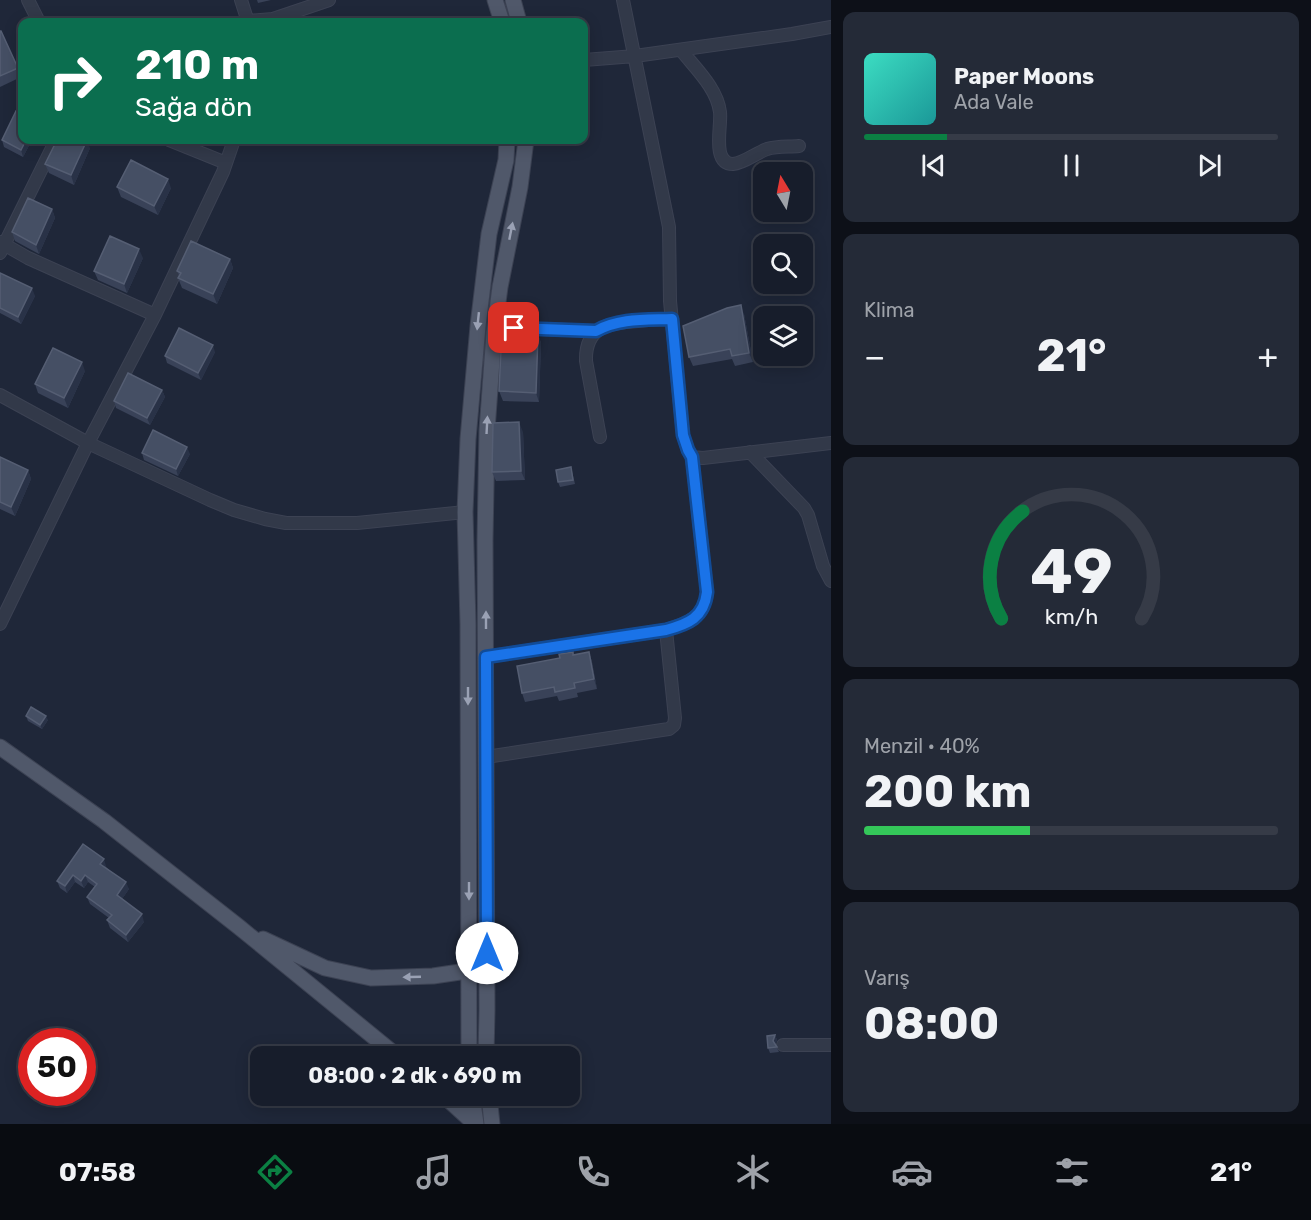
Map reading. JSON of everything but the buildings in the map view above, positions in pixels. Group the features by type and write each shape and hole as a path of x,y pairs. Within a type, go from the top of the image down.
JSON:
{"main road":[{"path":"495,0 501,18"},
{"path":"513,0 518,18"},
{"path":"470,1046 468,624 465,512 468,439 478,326 489,234 506,160 507,144"},
{"path":"486,1046 486,452 500,287 520,187 525,144"},
{"path":"0,747 104,821 385,1046"},
{"path":"239,927 325,968 370,978 433,976 469,968"},
{"path":"456,1106 476,1124"},
{"path":"474,1106 476,1124"},
{"path":"490,1106 492,1124"}],"street":[{"path":"28,0 37,18"},
{"path":"241,0 247,18"},
{"path":"276,18 329,0"},
{"path":"486,657 666,630 683,625 694,618 701,612 706,602 707,592 692,457 683,435 672,319 669,226 623,0"},
{"path":"588,60 681,50 831,27"},
{"path":"681,50 718,102 720,112 719,153 723,160 732,164 738,163 770,148 799,147"},
{"path":"54,144 1,246 155,315"},
{"path":"179,144 226,163"},
{"path":"0,624 88,443 155,315 223,172 233,144"},
{"path":"600,437 586,361 585,349 589,339 596,331 617,322 672,319"},
{"path":"514,328 596,331"},
{"path":"0,395 88,443 234,510 265,519 286,523 357,523 465,512"},
{"path":"692,457 703,458 831,443"},
{"path":"750,452 808,514 823,566 831,581"},
{"path":"486,756 669,729 674,725 675,718 666,630"},
{"path":"783,1045 831,1045"}],"route":[{"path":"487,953 486,657 666,630 683,625 701,612 706,602 707,592 692,457 683,435 672,319 617,322 596,331 514,328"}]}
